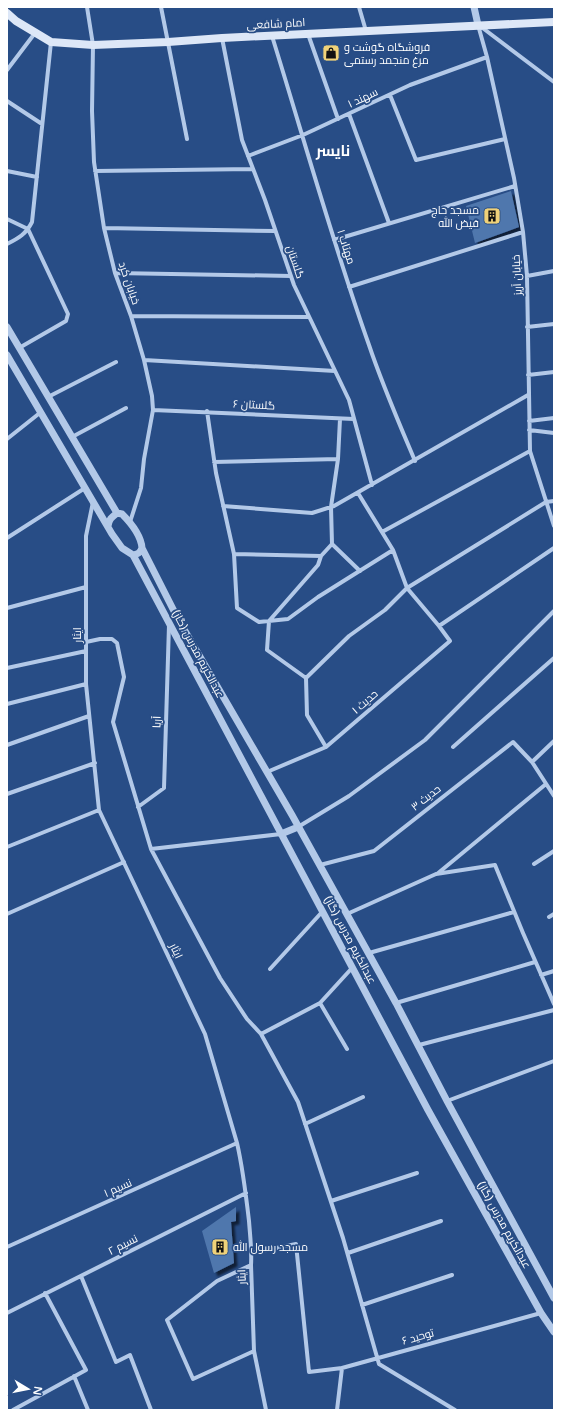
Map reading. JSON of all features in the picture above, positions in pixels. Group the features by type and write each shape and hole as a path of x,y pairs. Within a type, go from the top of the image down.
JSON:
{"main road":[{"name":"امام شافعی","path":"7,13 16,21 51,42 93,45 554,22"}],"street":[{"name":"خیابان کرد","path":"87,7 93,45 92,111 95,171 104,228 115,273 131,316 144,360 152,396 153,410 144,459 141,488 130,522"},
{"path":"161,7 187,139"},
{"path":"359,7 366,31"},
{"path":"474,7 478,25 554,82"},
{"name":"خیابان آریز","path":"478,25 487,57 505,138 523,232 527,276 530,451 554,526"},
{"path":"7,70 36,33"},
{"path":"308,34 338,119"},
{"name":"مهتاب ۱","path":"272,36 349,287 369,346 414,461"},
{"name":"گلستان","path":"222,38 242,140 291,276 349,400 372,486"},
{"path":"7,244 21,237 32,222 51,42"},
{"name":"سهند ۱","path":"248,156 303,135 410,85 487,57"},
{"path":"390,95 416,160 505,138"},
{"path":"7,101 42,124"},
{"path":"349,114 389,223"},
{"path":"95,171 253,169"},
{"path":"7,171 37,177"},
{"path":"334,240 515,186"},
{"path":"7,219 28,229 68,314 66,321 19,348"},
{"path":"104,228 275,231"},
{"path":"349,287 523,232"},
{"path":"527,276 554,271"},
{"path":"115,273 291,276"},
{"path":"131,316 309,317"},
{"path":"527,327 554,324"},
{"path":"7,327 117,513 122,514 130,522"},
{"path":"7,355 93,502 122,548 133,555 137,555 142,548"},
{"path":"144,360 335,371"},
{"path":"48,397 116,362"},
{"path":"528,375 554,372"},
{"path":"223,506 312,513 331,507 372,486 528,396"},
{"path":"72,437 126,408"},
{"name":"گلستان ۶","path":"153,410 207,411 354,419"},
{"path":"207,411 214,462 234,554 237,608 260,622 288,619 318,597 393,550"},
{"path":"7,439 41,412"},
{"path":"529,421 554,418"},
{"path":"306,678 267,650 269,621 318,565 321,556 332,544 331,507 338,459 340,419"},
{"path":"529,430 554,433"},
{"path":"382,532 530,451"},
{"path":"214,462 338,459"},
{"path":"7,538 85,488"},
{"path":"358,493 393,550 407,588 439,626 554,548"},
{"path":"326,747 307,715 306,678 349,636 385,610 407,588 546,502 554,501"},
{"name":"ایثار","path":"93,502 86,536 86,684 100,810 205,1034 236,1143 246,1193 252,1253 251,1265 254,1351 266,1410"},
{"path":"108,526 109,521 117,513"},
{"name":"عبدالکریم مدرس (گاز)","path":"130,522 139,537 142,548 178,619 267,772 369,953 419,1045 447,1101 554,1298"},
{"path":"332,544 360,571"},
{"path":"234,554 321,556"},
{"name":"عبدالکریم مدرس (گاز)","path":"133,555 428,1110 541,1313 554,1332"},
{"path":"7,608 86,587"},
{"path":"151,849 281,834 298,827 349,796 425,740 554,611"},
{"name":"آریا","path":"138,807 164,788 169,625"},
{"name":"حدیث ۱","path":"267,772 326,747 450,641 439,626"},
{"path":"86,642 100,639 112,639 117,643 124,677 113,722 151,849 220,978 247,1019 261,1034 298,1102 348,1253 379,1364 454,1410"},
{"path":"7,668 86,651"},
{"path":"453,747 554,658"},
{"path":"7,704 86,684"},
{"path":"7,745 89,716"},
{"path":"554,741 532,762 554,796"},
{"name":"حدیث ۳","path":"320,865 374,851 513,742 532,762"},
{"path":"7,794 95,763"},
{"path":"347,914 436,874 546,784"},
{"path":"7,847 100,810"},
{"path":"534,864 554,851"},
{"path":"7,914 124,862"},
{"path":"436,874 495,865 554,1004"},
{"path":"270,969 322,912"},
{"path":"369,953 514,912"},
{"path":"549,917 554,914"},
{"path":"396,1003 535,962"},
{"path":"261,1034 320,1003 352,968"},
{"path":"541,975 554,970"},
{"path":"320,1003 347,1049"},
{"path":"419,1045 554,1010"},
{"path":"447,1101 554,1061"},
{"path":"306,1124 363,1097"},
{"name":"نسیم ۱","path":"7,1247 236,1143"},
{"path":"331,1201 417,1173"},
{"name":"نسیم ۲","path":"7,1312 246,1193"},
{"path":"348,1253 441,1221"},
{"name":"توحید ۶","path":"252,1253 296,1244 309,1372 342,1368 541,1313"},
{"path":"251,1265 217,1282 167,1320 193,1379 254,1351"},
{"path":"362,1305 452,1275"},
{"path":"81,1276 116,1362 130,1355 151,1410"},
{"path":"13,1410 86,1370 46,1293"},
{"path":"338,1410 342,1368"},
{"path":"74,1376 88,1410"}],"building":[{"name":"مسجد حاج فیض الله","path":"511,191 519,227 475,243 466,206"},
{"name":"مسجد رسول الله","path":"236,1207 236,1221 231,1222 234,1263 214,1273 202,1231"}],"place":[{"name":"فروشگاه گوشت و مرغ منجمد رستمی","path":"331,53"},
{"name":"مسجد حاج فیض الله","path":"492,216"},
{"name":"مسجد رسول الله","path":"220,1247"}],"district":[{"name":"نایسر","path":"333,151"}]}
